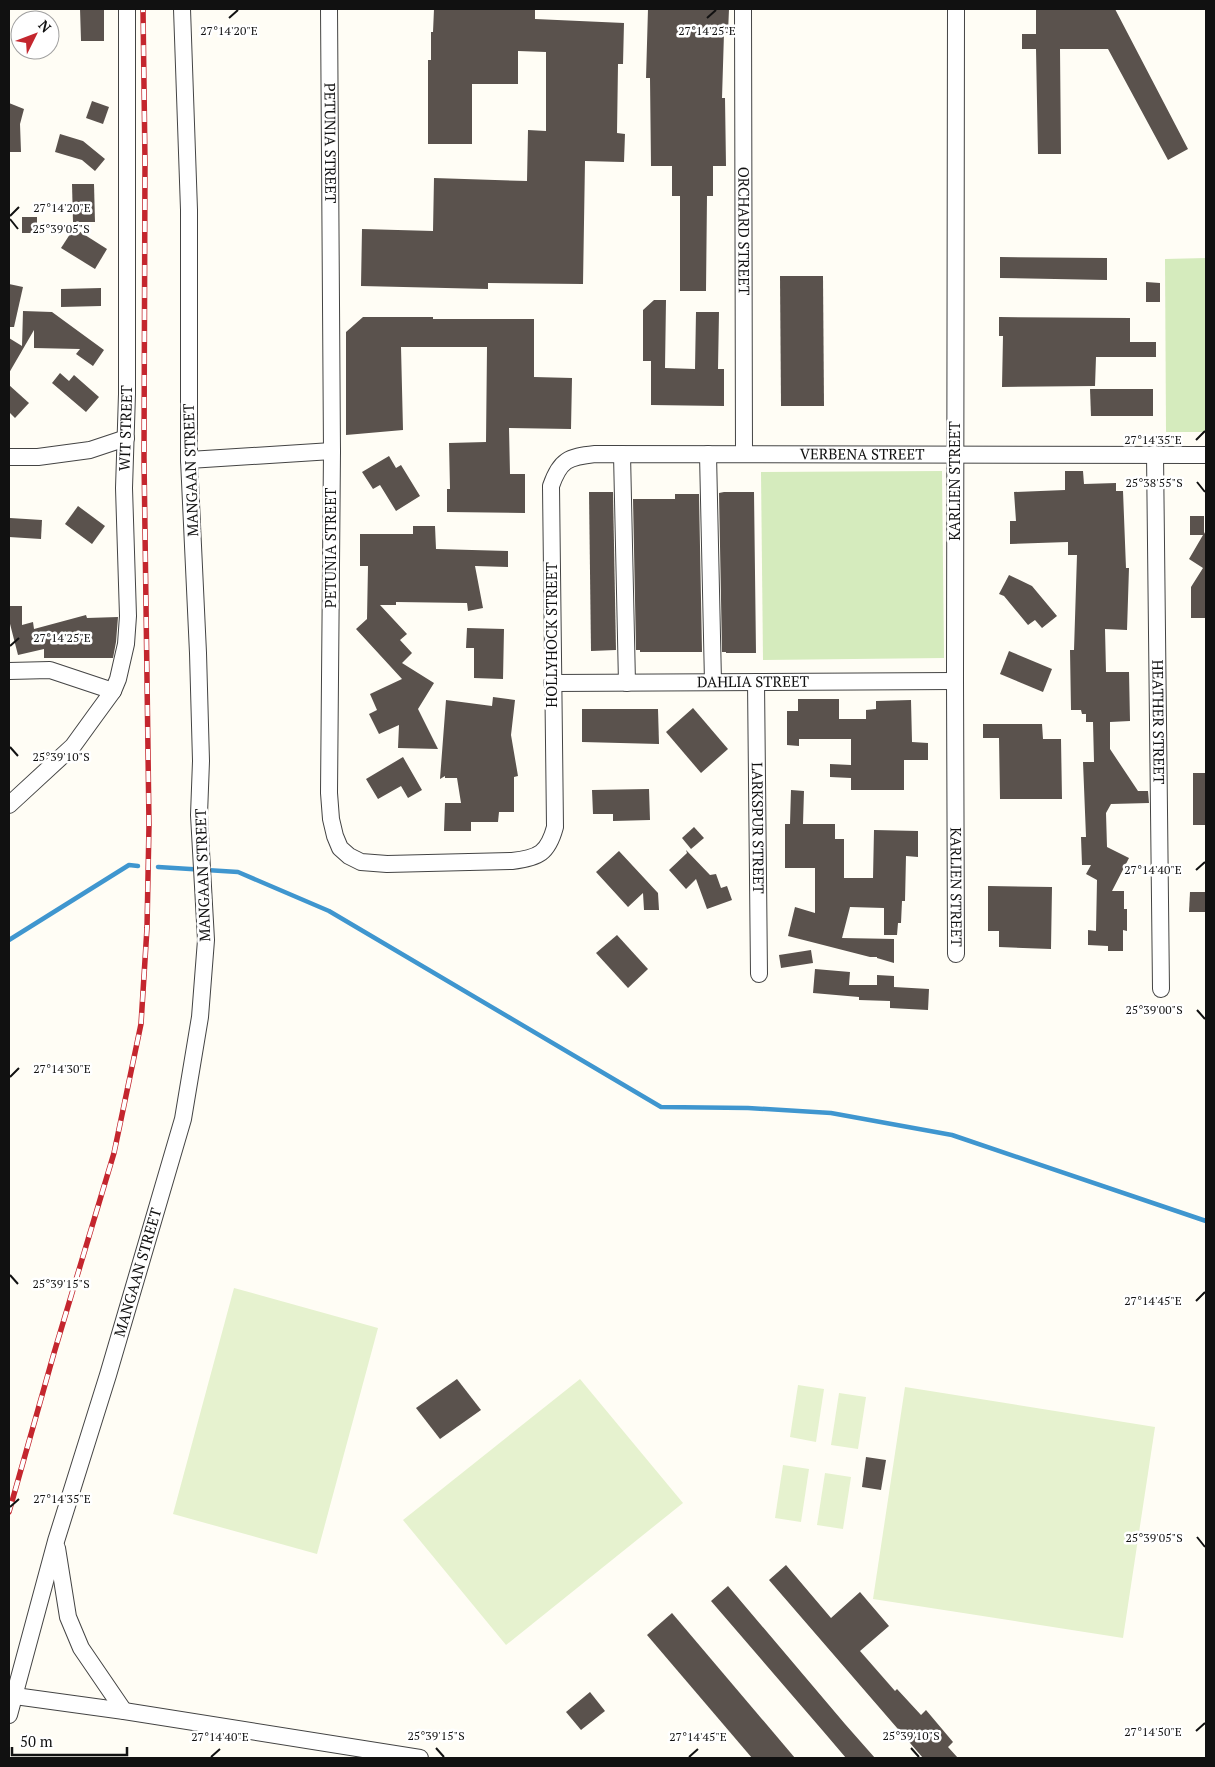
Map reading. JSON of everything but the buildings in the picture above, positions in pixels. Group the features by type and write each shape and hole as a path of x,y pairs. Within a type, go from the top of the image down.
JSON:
{"street":[{"name":"WIT STREET","path":"9,805 73,746 112,691 122,666 126,644 128,616 124,488 126,438 127,9"},
{"name":"MANGAAN STREET","path":"9,1715 56,1541 108,1375 183,1119 200,1017 206,940 202,887 198,653 189,460 189,210 182,9"},
{"name":"PETUNIA STREET","path":"329,9 332,451 329,793 331,819 335,836 340,848 349,856 361,862 387,864 512,861 528,859 537,856 545,850 551,841 555,827"},
{"name":"ORCHARD STREET","path":"743,9 744,454"},
{"name":"KARLIEN STREET","path":"956,9 954,681 956,954"},
{"path":"9,458 38,457 90,450 126,438"},
{"path":"189,460 332,451"},
{"path":"622,454 627,683"},
{"name":"VERBENA STREET","path":"577,456 622,454 1206,455"},
{"path":"708,454 713,682"},
{"name":"HEATHER STREET","path":"1155,454 1161,989"},
{"name":"HOLLYHOCK STREET","path":"555,827 551,486 556,470 564,462 577,456"},
{"path":"9,671 50,670 112,691"},
{"name":"DAHLIA STREET","path":"552,683 954,681"},
{"name":"LARKSPUR STREET","path":"756,682 759,974"},
{"path":"56,1541 68,1617 81,1648 124,1711"},
{"path":"15,1696 124,1711 420,1758"}],"green space":[{"path":"1206,258 1206,432 1166,432 1165,259"},
{"path":"942,471 944,658 763,660 761,472"},
{"path":"234,1288 378,1328 317,1554 173,1514"},
{"path":"580,1379 683,1503 506,1645 403,1520"},
{"path":"798,1385 824,1389 816,1442 790,1437"},
{"path":"905,1387 1155,1427 1123,1638 873,1599"},
{"path":"839,1393 866,1397 858,1449 831,1445"},
{"path":"783,1465 809,1469 801,1522 775,1518"},
{"path":"825,1473 851,1477 843,1529 817,1525"}],"waterway":[{"path":"9,940 129,865 138,866"},
{"path":"158,867 238,872 329,911 661,1107 748,1108 831,1113 952,1135 1206,1221"}],"railway":[{"path":"9,1512 114,1153 141,1024 147,928 149,825 144,458 145,162 143,9"}]}
